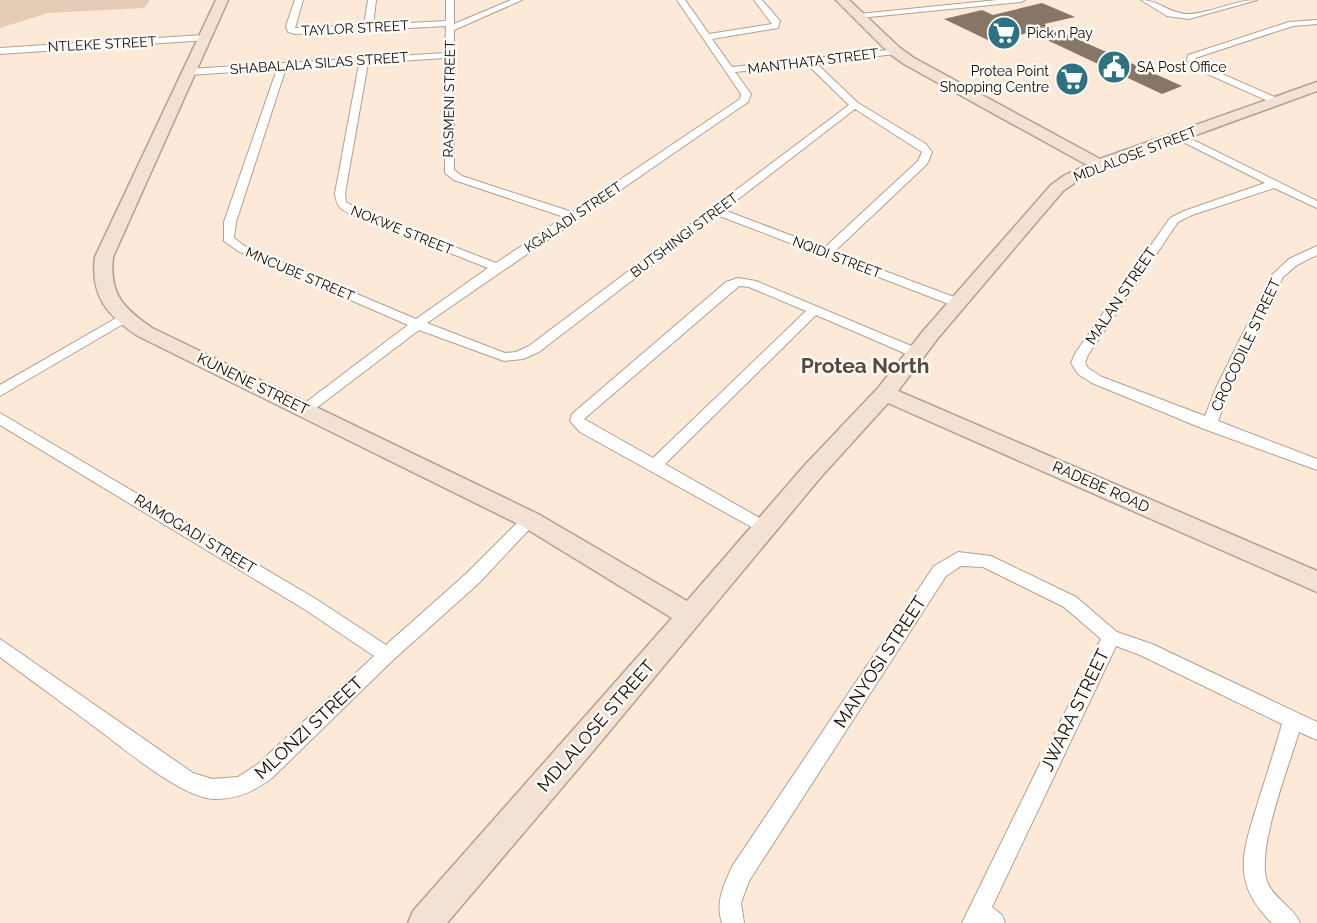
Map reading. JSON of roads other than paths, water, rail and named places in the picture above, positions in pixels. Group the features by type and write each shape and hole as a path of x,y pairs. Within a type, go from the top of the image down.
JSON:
{"street":[{"name":"KUNENE STREET","path":"222,0 104,257 102,272 106,293 113,306 145,332 530,520 690,616"},
{"name":"TAYLOR STREET","path":"299,0 290,26 292,30 451,26 518,0"},
{"path":"368,28 372,0"},
{"name":"RASMENI STREET","path":"450,0 447,167 450,173 574,217"},
{"name":"KGALADI STREET","path":"306,409 416,324 746,100 746,94 681,0"},
{"path":"707,37 775,26 777,23 758,0"},
{"path":"842,0 895,51 1099,165"},
{"path":"926,0 936,9"},
{"path":"859,16 1022,0"},
{"path":"1145,0 1168,13 1181,17 1197,17 1253,0"},
{"path":"1227,0 1236,5"},
{"path":"1278,102 1197,66 1191,61 1191,57 1292,24 1317,22"},
{"name":"NTLEKE STREET","path":"0,51 204,38"},
{"name":"MANTHATA STREET","path":"730,70 895,51"},
{"name":"SHABALALA SILAS STREET","path":"189,72 450,55"},
{"path":"808,60 855,105 922,146 927,155 923,162 827,252"},
{"name":"NOKWE STREET","path":"364,61 341,203 355,212 498,268"},
{"name":"MNCUBE STREET","path":"282,66 228,227 228,239 242,249 416,324 491,353 509,357"},
{"name":"MDLALOSE STREET","path":"425,923 766,529 812,472 885,393 916,353 1057,188 1071,178 1099,165 1314,90"},
{"name":"BUTSHINGI STREET","path":"509,357 522,355 534,349 855,105"},
{"path":"1179,136 1317,206"},
{"name":"MALAN STREET","path":"1274,184 1188,213 1174,220 1079,358 1079,365 1083,371 1096,380 1317,465"},
{"name":"NQIDI STREET","path":"716,211 958,303"},
{"name":"CROCODILE STREET","path":"1209,425 1223,388 1278,275 1293,262 1317,250"},
{"path":"766,529 655,465 583,427 577,421 577,417 732,284 741,282 752,284 916,353"},
{"path":"655,465 814,310"},
{"path":"0,391 125,317"},
{"name":"RADEBE ROAD","path":"885,393 1317,582"},
{"name":"RAMOGADI STREET","path":"0,418 310,604 387,655"},
{"name":"MLONZI STREET","path":"0,647 154,759 187,780 212,789 238,787 265,771 387,655 473,578 530,520"},
{"name":"MANYOSI STREET","path":"733,923 729,910 730,901 741,873 940,571 951,562 970,558 985,561 1036,585 1070,602 1110,637"},
{"name":"JWARA STREET","path":"982,919 1110,637 1146,649 1317,731"},
{"path":"1289,923 1265,901 1256,884 1252,866 1254,849 1293,720"}],"place":[{"name":"Pick n Pay","path":"1004,33"},
{"name":"SA Post Office","path":"1114,67"},
{"name":"Protea Point Shopping Centre","path":"1072,79"}],"district":[{"name":"Protea North","path":"865,366"}]}
